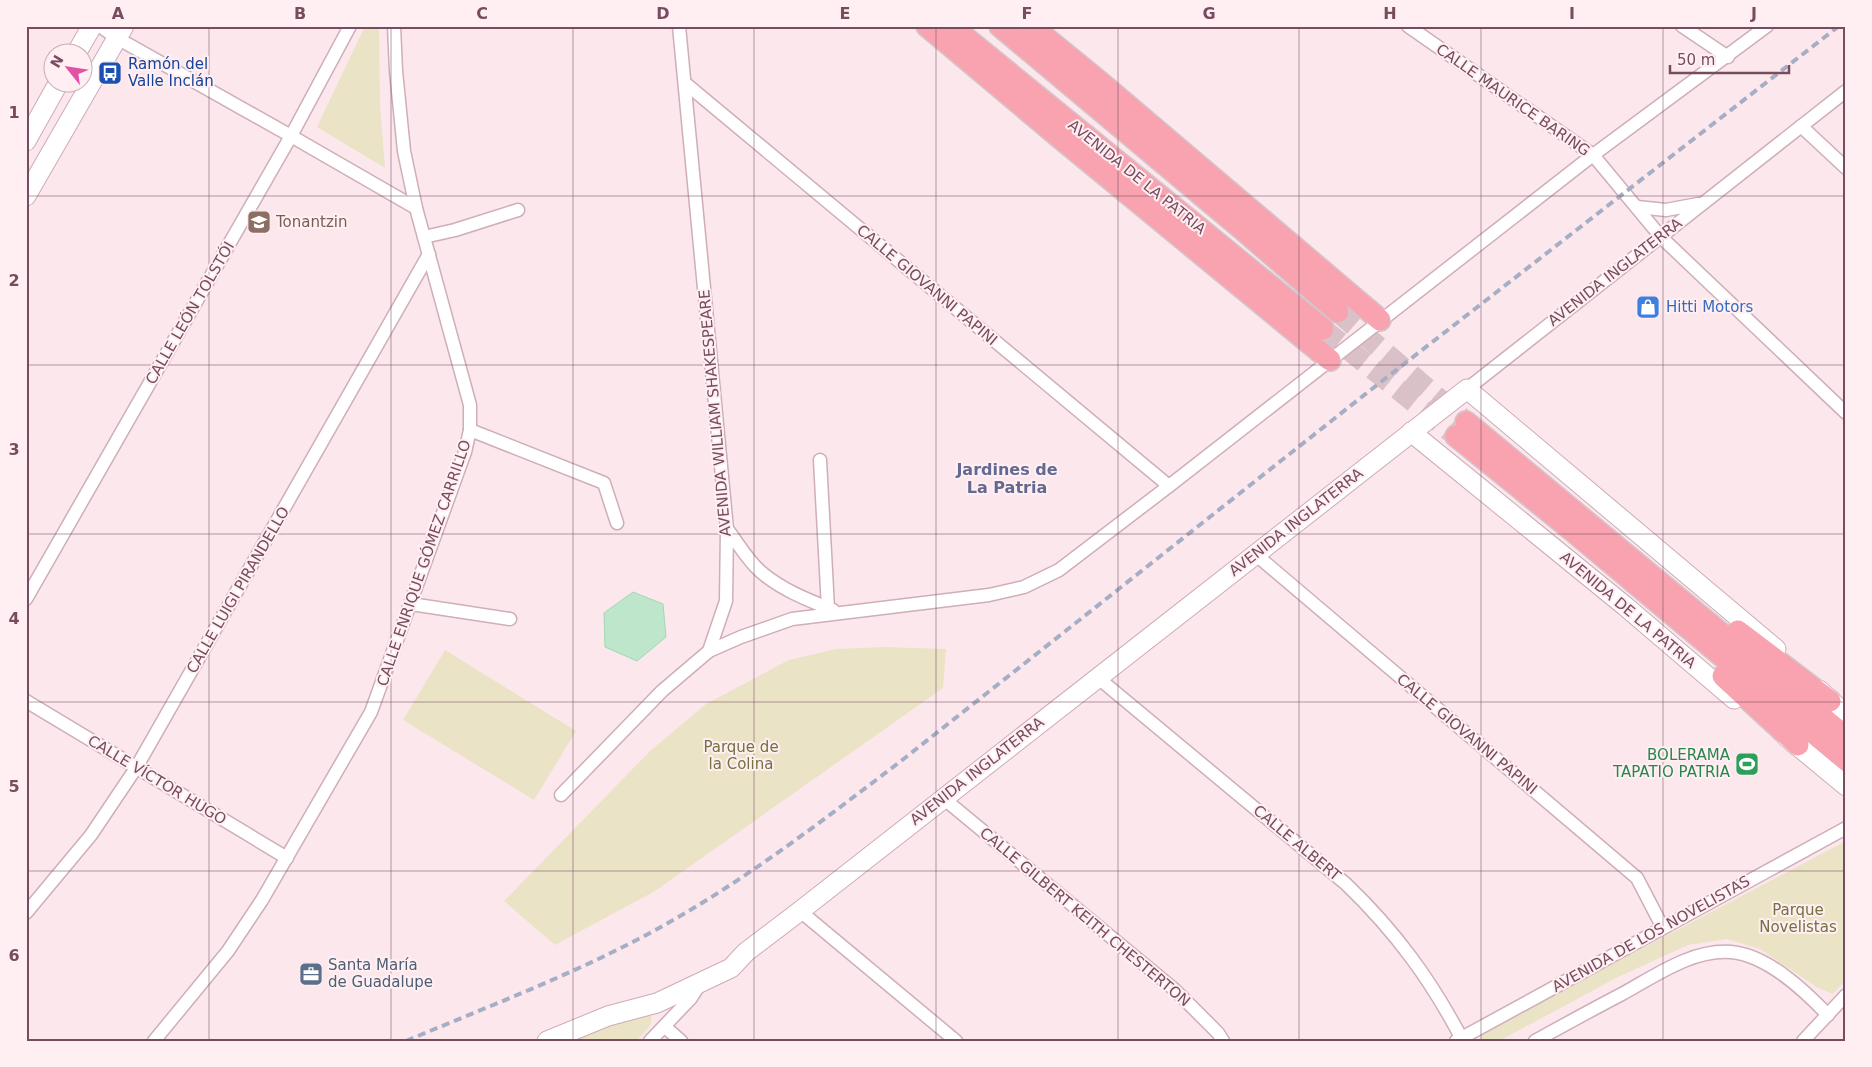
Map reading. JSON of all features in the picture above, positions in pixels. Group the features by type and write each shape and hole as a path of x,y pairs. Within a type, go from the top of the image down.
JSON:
{"main road":[{"path":"927,26 1330,360"},
{"name":"AVENIDA DE LA PATRIA","path":"951,26 1323,329"},
{"name":"AVENIDA DE LA PATRIA","path":"1000,26 1338,312"},
{"path":"1031,26 1101,83 1380,320"},
{"name":"AVENIDA DE LA PATRIA","path":"1461,429 1846,737"},
{"path":"1549,501 1762,649 1830,701"},
{"path":"1549,501 1593,563 1740,690 1798,745"},
{"name":"AVENIDA DE LA PATRIA","path":"1549,501 1846,760"}],"street":[{"path":"82,42 92,26"},
{"path":"100,26 121,32 291,136 416,208"},
{"name":"CALLE LEÓN TOLSTÓI","path":"26,598 291,136 350,26"},
{"name":"CALLE ENRIQUE GÓMEZ CARRILLO","path":"154,1041 228,951 262,900 371,712 465,452 470,430 470,405 416,208 404,151 396,71 394,26"},
{"name":"AVENIDA WILLIAM SHAKESPEARE","path":"679,26 727,529 726,601 709,651"},
{"name":"CALLE MAURICE BARING","path":"1408,26 1592,155 1661,237 1846,413"},
{"path":"1682,26 1728,57"},
{"path":"561,795 662,691 709,651 741,637 792,620 989,596 1024,587 1059,570 1592,155 1728,57 1767,26"},
{"path":"26,196 121,32"},
{"name":"CALLE GIOVANNI PAPINI","path":"685,83 1169,486"},
{"name":"AVENIDA INGLATERRA","path":"547,1041 608,1016 657,1002 732,968 746,952 1846,91"},
{"path":"26,141 54,92"},
{"path":"1801,126 1846,168"},
{"path":"1637,207 1666,210 1703,203"},
{"path":"424,237 456,230 518,210"},
{"name":"CALLE LUIGI PIRANDELLO","path":"26,913 91,835 136,768 429,254"},
{"path":"1467,388 1766,640 1846,715"},
{"path":"470,430 604,483 617,523"},
{"name":"AVENIDA DE LA PATRIA","path":"1411,432 1738,702 1798,745 1846,786"},
{"path":"820,460 828,608"},
{"path":"727,529 748,558 775,583 792,593 842,614"},
{"path":"725,570 731,556 738,554 748,558"},
{"name":"CALLE GIOVANNI PAPINI","path":"1255,554 1636,878 1663,928"},
{"path":"411,604 510,619"},
{"name":"CALLE ALBERT","path":"1097,677 1346,884 1376,912 1407,950 1433,988 1460,1040"},
{"name":"CALLE VÍCTOR HUGO","path":"26,701 287,858"},
{"name":"CALLE GILBERT KEITH CHESTERTON","path":"943,798 1175,990 1218,1033 1223,1041"},
{"name":"AVENIDA DE LOS NOVELISTAS","path":"1460,1040 1846,828"},
{"path":"800,911 956,1041"},
{"name":"AVENIDA INGLATERRA","path":"608,1016 628,1002 746,952"},
{"path":"1535,1041 1675,965 1696,956 1714,953 1730,952 1745,954 1765,962 1828,1015"},
{"path":"650,1041 691,998 700,984"},
{"path":"1803,1041 1846,995"},
{"path":"665,1027 682,1041"}],"green space":[{"path":"365,26 379,26 380,105 385,168 317,127"},
{"name":"Parque de la Colina","path":"885,647 946,649 943,688 655,891 555,945 504,901 650,751 706,704 789,660 836,649"},
{"path":"445,650 576,731 534,800 403,720"},
{"name":"Parque Novelistas","path":"1846,841 1846,980 1833,994 1818,988 1760,949 1727,939 1688,945 1618,977 1499,1041 1482,1041 1480,1034"},
{"path":"643,1013 651,1016 650,1024 636,1041 574,1041"}],"shaded area":[{"path":"633,592 663,604 666,637 637,661 605,647 604,613"}],"tunnel":[{"path":"1338,312 1466,422"},
{"path":"1323,329 1456,436"}],"railway":[{"path":"406,1041 539,986 637,940 699,905 788,846 901,761 1368,392 1839,26"}],"place":[{"name":"Ramón del Valle Inclán","path":"110,73"},
{"name":"Tonantzin","path":"259,222"},
{"name":"Hitti Motors","path":"1648,307"},
{"name":"BOLERAMA TAPATIO PATRIA","path":"1747,764"},
{"name":"Santa María de Guadalupe","path":"311,974"}],"district":[{"name":"Jardines de La Patria","path":"1007,478"}]}
